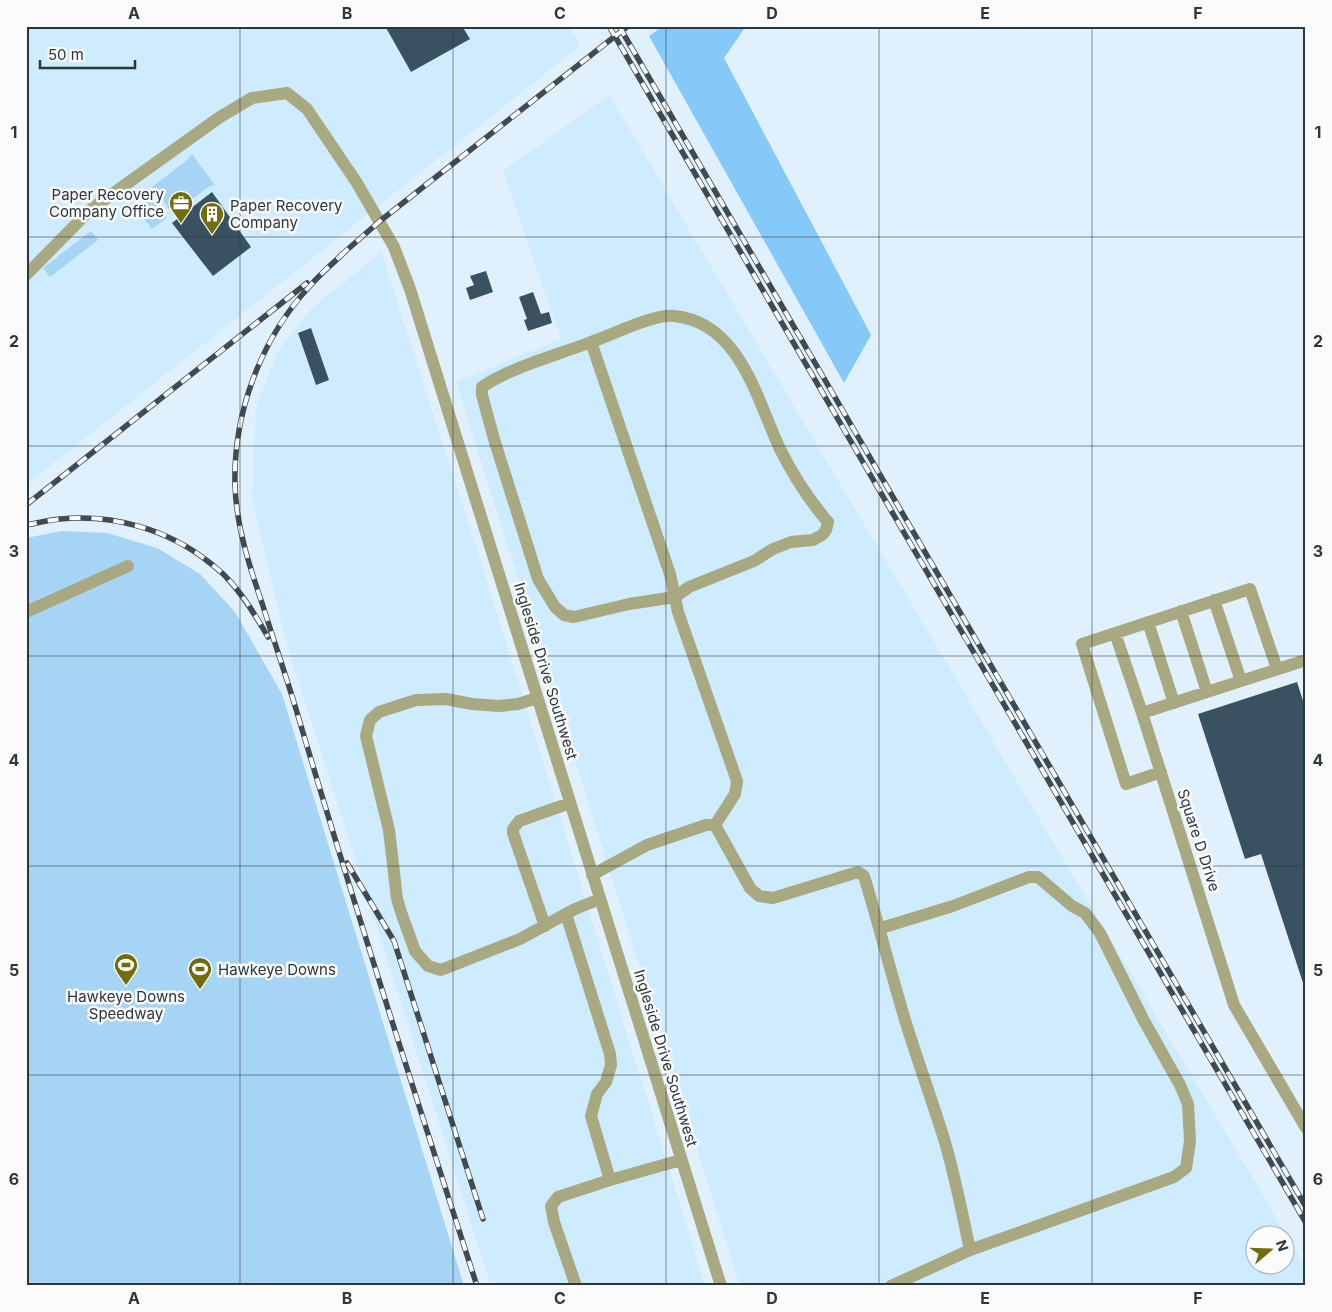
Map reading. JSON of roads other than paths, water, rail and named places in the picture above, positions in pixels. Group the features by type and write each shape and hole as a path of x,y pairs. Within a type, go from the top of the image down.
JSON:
{"street":[{"name":"Ingleside Drive Southwest","path":"26,275 90,210 220,117 252,98 287,93 307,109 380,221 394,247 410,289 721,1286"},
{"path":"674,316 696,321 716,332 731,347 755,389 780,449 798,483 828,522 822,536 813,540 791,542 773,549 754,561 689,587 675,596 629,604 574,617 564,615 555,607 538,579 494,439 482,395 482,387 491,380 591,342 654,319 674,316"},
{"path":"591,342 670,574 678,612 737,781 735,794 715,825"},
{"path":"26,612 128,566"},
{"path":"1161,772 1126,784 1082,644 1250,589 1277,669"},
{"path":"1214,600 1241,681"},
{"path":"1181,611 1207,692"},
{"path":"1148,622 1174,703"},
{"name":"Square D Drive","path":"1115,633 1234,1005 1305,1126"},
{"path":"1142,713 1306,660"},
{"path":"537,698 518,704 499,706 446,700 416,700 379,712 370,720 366,736 389,830 397,899 415,951 428,966 440,970 520,939 566,914 600,899"},
{"path":"545,926 513,833 518,821 570,803"},
{"path":"592,875 647,845 706,825 715,825"},
{"path":"715,825 750,888 759,896 773,898 858,872 864,876 906,1025 920,1060 945,1141 970,1250"},
{"path":"880,928 953,906 1029,877 1038,877 1072,906 1085,913 1100,933 1143,1019 1180,1085 1188,1104 1190,1141 1186,1168 1174,1177 970,1250 891,1286"},
{"path":"566,914 610,1054 611,1065 609,1073 606,1082 598,1094 591,1116 610,1180"},
{"path":"576,1286 554,1222 551,1206 558,1197 681,1160"}],"railway":[{"path":"609,26 1306,1223"},
{"path":"619,26 1306,1207"},
{"path":"340,256 380,221 628,26"},
{"path":"345,252 309,287 292,307 277,330 253,378 239,431 236,458 236,500 244,545 252,574 477,1286"},
{"path":"26,505 307,283"},
{"path":"26,525 60,519 100,519 139,526 176,541 194,551 225,576 244,599 268,637"},
{"path":"347,863 394,941 483,1219"}],"place":[{"name":"Paper Recovery Company Office","path":"181,224"},
{"name":"Paper Recovery Company","path":"212,235"},
{"name":"Hawkeye Downs Speedway","path":"126,986"},
{"name":"Hawkeye Downs","path":"200,990"}]}
